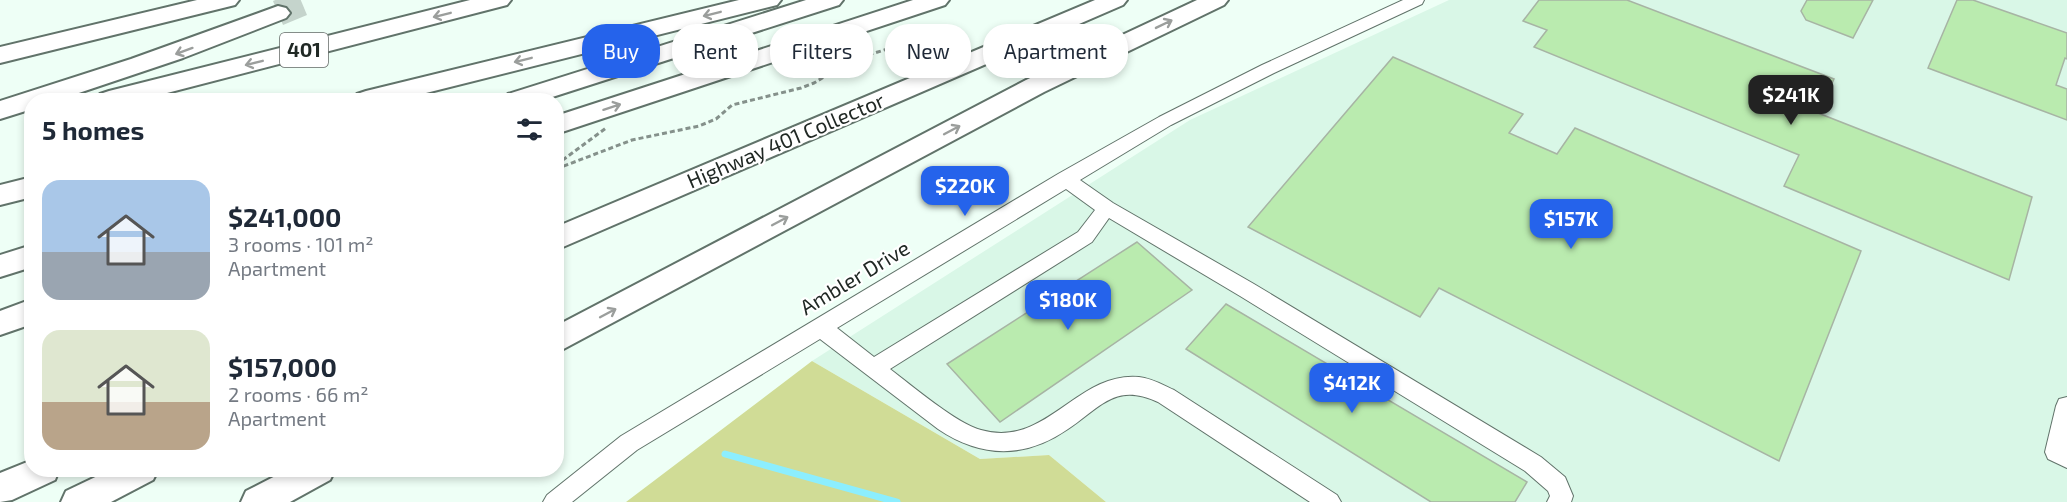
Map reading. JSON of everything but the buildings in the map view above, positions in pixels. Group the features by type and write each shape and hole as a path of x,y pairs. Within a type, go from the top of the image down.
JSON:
{"highway":[{"path":"0,39 217,0"},
{"path":"0,55 227,0"},
{"name":"401","path":"136,93 499,0"},
{"path":"394,93 769,0"},
{"path":"539,93 831,0"},
{"path":"564,122 937,0"},
{"name":"Highway 401 Collector","path":"564,236 1115,0"},
{"path":"564,337 1035,86 1216,0"},
{"path":"55,93 137,68 278,13"},
{"path":"0,110 24,103"},
{"path":"0,129 24,122"},
{"path":"564,253 754,156"},
{"path":"0,195 24,189"},
{"path":"0,266 24,258"},
{"path":"0,308 24,300"},
{"path":"0,322 24,314"},
{"path":"0,489 27,477"},
{"path":"78,502 127,477"},
{"path":"258,502 305,477"}],"street":[{"name":"Ambler Drive","path":"555,502 629,443 1065,179 1206,99 1416,0"},
{"path":"1065,179 1106,208 1247,290 1533,464 1557,484 1562,496 1559,502"},
{"path":"873,369 1085,237 1106,208"},
{"path":"820,327 873,369 960,431 976,439 992,442 1016,441 1034,437 1061,423 1082,404 1110,390 1124,386 1144,387 1166,396 1329,502"},
{"path":"2067,406 2056,452 2067,458"}],"path":[{"path":"564,164 632,140 699,126 716,119 732,105 801,88 814,83 852,60 885,50"},
{"path":"564,161 606,127"}],"shaded area":[{"path":"1449,0 2067,0 2067,502 1106,502 1049,455 980,459 812,361 1190,120"}],"green space":[{"path":"812,361 980,459 1049,455 1106,502 626,502"}],"waterway":[{"path":"725,454 897,502"}],"tunnel":[{"path":"278,13 309,0"}]}
